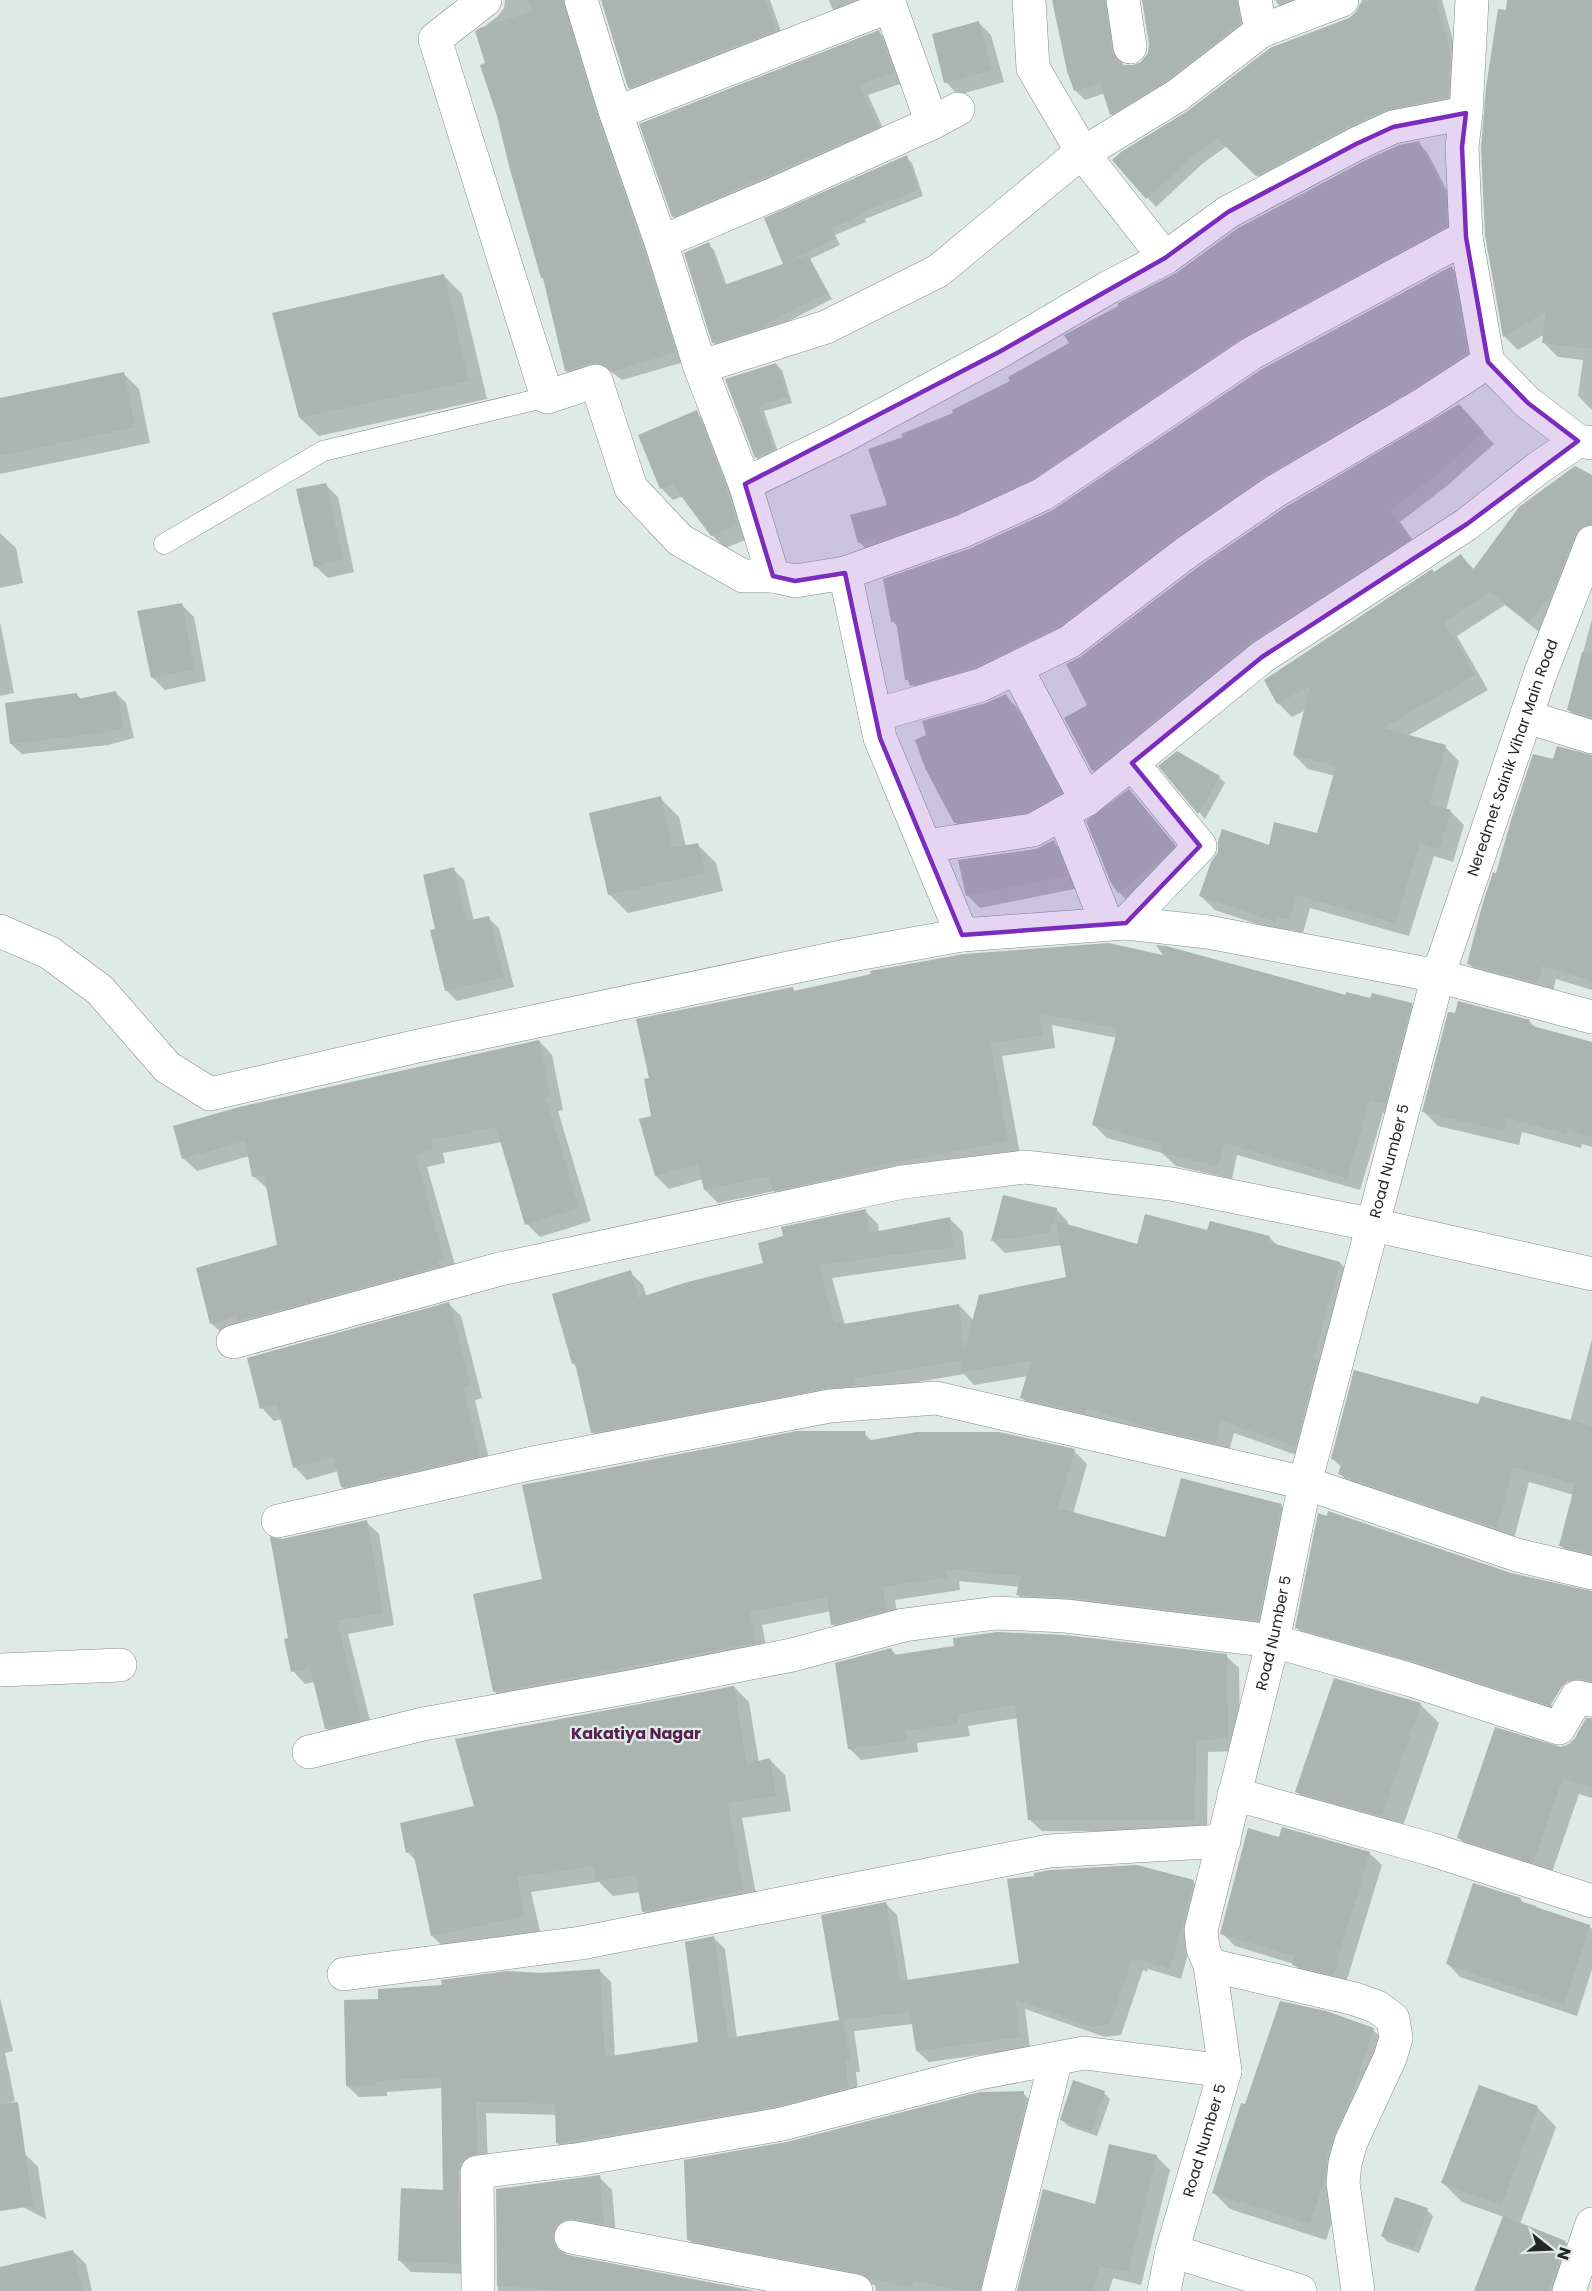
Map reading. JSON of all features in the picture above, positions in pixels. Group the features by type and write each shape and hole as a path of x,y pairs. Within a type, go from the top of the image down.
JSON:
{"street":[{"path":"485,0 435,39 547,397 596,381 631,488 680,540 743,576 774,576 795,581 845,573 963,531 1043,494 1252,353 1466,237"},
{"path":"580,0 700,367 745,484 774,576"},
{"path":"1029,0 1033,68 1084,154 1165,258"},
{"path":"1123,0 1130,47"},
{"path":"700,367 826,327 938,271 1072,160 1178,95 1258,15 1342,0"},
{"path":"925,846 1033,830 1075,807 1262,657 1467,524 1538,468 1585,442 1528,403 1488,362 1466,237 1462,147 1472,0"},
{"path":"616,113 889,3 945,116 661,242"},
{"path":"745,484 850,432 999,352 1109,287 1165,258 1228,213 1356,144 1393,127 1466,113"},
{"path":"875,715 981,685 1069,642 1187,552 1275,492 1422,405 1488,362"},
{"name":"Neredmet Sainik Vihar Main Road","path":"1438,976 1541,672 1592,542"},
{"path":"845,573 880,738 962,934"},
{"path":"1017,669 1075,807 1117,923"},
{"path":"1527,717 1592,737"},
{"path":"1117,923 1200,846 1132,763"},
{"path":"0,931 50,953 100,990 167,1067 210,1094 418,1046 846,956 962,934 1117,923 1208,932 1438,976 1592,1017"},
{"name":"Road Number 5","path":"1164,2291 1172,2251 1225,2071 1210,1965 1203,1949 1201,1930 1273,1641 1305,1483 1438,976"},
{"path":"233,1342 500,1269 903,1182 1025,1167 1171,1184 1374,1225 1592,1275"},
{"path":"278,1521 533,1463 819,1408 936,1398 1305,1483 1517,1555 1592,1573"},
{"path":"309,1752 423,1724 792,1656 904,1625 996,1613 1066,1616 1273,1641 1408,1679 1559,1728 1577,1697 1592,1700"},
{"path":"0,1670 120,1665"},
{"path":"1234,1794 1430,1849 1592,1901"},
{"path":"344,1974 580,1943 1049,1851 1224,1841"},
{"path":"1210,1965 1355,1999 1377,2007 1393,2019 1396,2038 1390,2058 1351,2142 1342,2183 1358,2291"},
{"path":"478,2291 477,2172 582,2159 782,2124 979,2073 1084,2053 1225,2071"},
{"path":"998,2291 1056,2059"},
{"path":"1569,2291 1592,2224"},
{"path":"571,2237 856,2291"},
{"path":"1172,2251 1300,2291"}],"lane":[{"path":"164,544 323,451 547,397"}],"highlighted area":[{"path":"1466,113 1462,147 1466,237 1488,362 1528,403 1578,441 1467,524 1262,657 1132,763 1200,846 1126,923 962,935 880,738 845,573 795,581 773,576 745,484 999,352 1165,258 1228,212 1356,144 1393,127"}],"building":[{"path":"528,0 563,0 596,113 676,352 612,372 608,367 599,363 590,363 565,371 543,278 541,278 497,116 480,65 485,63 475,31 533,11"},
{"path":"601,0 765,0 776,30 628,88"},
{"path":"1052,0 1105,0 1112,50 1116,59 1124,65 1141,62 1148,53 1149,44 1142,0 1237,0 1240,23 1167,80 1110,115 1100,83 1074,91 1067,71"},
{"path":"1372,0 1436,0 1450,52 1448,97 1385,110 1347,127 1256,176 1217,138 1193,156 1146,199 1112,160 1121,152 1189,110 1270,48 1349,18 1360,4"},
{"path":"1507,0 1592,0 1592,349 1542,343 1546,312 1503,337 1485,235 1481,148 1486,87 1498,9 1506,10"},
{"path":"979,21 992,70 944,83 932,34"},
{"path":"879,30 894,73 859,85 878,127 672,217 639,124"},
{"path":"1419,141 1445,194 1447,226 1242,337 1034,478 956,514 876,542 875,538 858,543 850,515 887,505 868,449 903,437 901,434 953,413 952,410 1010,381 1008,377 1069,343 1064,335 1118,306 1118,303 1176,273 1238,228 1364,161 1399,145"},
{"path":"907,155 918,190 860,213 861,216 831,229 835,239 783,264 764,218"},
{"path":"709,242 724,285 808,255 827,293 764,325 765,327 712,343 684,253"},
{"path":"1452,266 1467,353 1412,389 1263,477 1176,537 1059,626 974,667 910,686 908,680 905,680 896,621 891,622 883,579 971,548 1051,511 1262,369"},
{"path":"444,274 469,381 299,418 272,313"},
{"path":"776,363 787,397 759,406 774,449 755,458 725,379"},
{"path":"124,372 135,427 0,456 0,398"},
{"path":"1459,404 1484,432 1437,475 1390,510 1410,539 1250,642 1092,771 1064,718 1087,705 1066,664 1080,657 1198,567 1284,508"},
{"path":"697,410 738,525 711,536 672,484 660,489 638,435"},
{"path":"1575,466 1592,475 1592,524 1581,527 1575,535 1551,596 1529,622 1490,592 1444,622 1475,675 1383,728 1446,745 1430,803 1451,810 1439,849 1420,843 1395,923 1296,895 1290,920 1278,917 1276,922 1199,896 1211,862 1218,852 1218,841 1222,829 1269,845 1274,822 1317,833 1336,766 1293,755 1310,686 1277,704 1264,680 1432,569 1434,572 1461,554 1472,571 1519,507"},
{"path":"326,483 343,559 314,567 296,489"},
{"path":"182,603 194,669 151,678 137,611"},
{"path":"1582,652 1592,653 1592,717 1567,710"},
{"path":"116,691 124,728 96,734 10,744 5,703 77,693 78,699"},
{"path":"1006,694 1031,735 1061,793 1027,812 954,823 925,768 915,740 926,735 922,721 986,703"},
{"path":"1557,746 1592,755 1592,981 1542,966 1538,983 1467,964 1482,906 1493,872 1496,873 1533,754 1553,759"},
{"path":"1177,751 1220,776 1198,814 1158,766"},
{"path":"1129,789 1175,845 1157,864 1118,893 1111,883 1086,821"},
{"path":"661,796 672,848 698,843 705,873 608,895 589,813"},
{"path":"1054,840 1068,876 966,896 958,860 1036,849"},
{"path":"454,867 466,921 489,916 504,977 445,991 430,930 435,929 423,875"},
{"path":"1109,943 1163,955 1156,945 1166,946 1346,995 1346,992 1370,998 1372,993 1412,1003 1385,1104 1370,1100 1347,1178 1224,1143 1218,1166 1161,1153 1163,1144 1092,1125 1117,1032 1116,1028 1039,1013 1043,1035 990,1043 1008,1141 860,1169 860,1172 773,1191 769,1176 704,1190 698,1164 655,1176 639,1119 651,1116 644,1079 649,1078 636,1019 793,987 794,991 871,974 870,971 964,954"},
{"path":"1458,1001 1530,1020 1529,1025 1592,1042 1592,1137 1567,1130 1566,1134 1507,1118 1504,1131 1422,1112 1448,1012 1455,1013"},
{"path":"539,1040 550,1097 546,1098 579,1208 525,1225 496,1127 431,1140 433,1150 415,1154 444,1259 438,1261 440,1266 238,1321 236,1316 210,1324 196,1268 277,1245 264,1175 252,1177 245,1141 182,1159 173,1126 239,1107"},
{"path":"1003,1195 1057,1208 1050,1233 991,1241"},
{"path":"866,1209 869,1233 950,1217 953,1247 819,1265 834,1323 843,1322 844,1324 959,1304 964,1353 979,1295 1066,1277 1056,1221 1137,1244 1145,1214 1207,1230 1210,1221 1270,1236 1268,1242 1340,1262 1314,1358 1318,1360 1295,1446 1221,1421 1216,1443 1156,1429 1086,1408 1085,1413 1020,1398 1031,1361 960,1373 963,1360 854,1378 856,1385 827,1388 591,1433 575,1363 572,1364 552,1294 631,1270 638,1298 684,1283 763,1263 758,1243 783,1236 781,1227"},
{"path":"449,1302 471,1386 463,1388 480,1456 341,1487 333,1457 293,1468 277,1405 260,1409 247,1358"},
{"path":"1354,1370 1478,1404 1481,1396 1592,1426 1592,1554 1559,1546 1575,1484 1513,1467 1497,1528 1338,1474 1342,1463 1331,1459"},
{"path":"797,1431 865,1431 866,1441 917,1432 999,1432 1075,1449 1058,1508 1165,1537 1181,1478 1282,1504 1258,1620 1068,1597 1016,1595 1021,1576 947,1569 948,1577 883,1587 886,1610 831,1625 827,1597 750,1612 755,1643 493,1692 473,1594 542,1579 522,1485"},
{"path":"1328,1511 1511,1573 1592,1591 1592,1681 1569,1680 1550,1706 1414,1661 1295,1628 1318,1513 1327,1516"},
{"path":"367,1520 383,1613 337,1621 361,1720 325,1729 310,1668 291,1672 284,1639 288,1638 270,1537 282,1539"},
{"path":"997,1632 1064,1635 1227,1654 1228,1739 1196,1740 1195,1820 1028,1820 1015,1705 957,1714 958,1724 905,1731 907,1740 848,1749 835,1663 891,1648 894,1655 954,1646 953,1638"},
{"path":"1334,1678 1421,1703 1382,1816 1295,1792"},
{"path":"734,1686 747,1764 770,1758 776,1796 728,1803 743,1890 642,1912 636,1875 596,1881 594,1866 517,1877 525,1916 431,1936 413,1851 406,1853 400,1823 474,1806 455,1739"},
{"path":"1586,1718 1592,1718 1592,1788 1563,1778 1533,1863 1457,1838 1495,1727 1561,1747 1569,1744 1575,1738"},
{"path":"1282,1827 1370,1852 1333,1975 1292,1965 1295,1956 1220,1934 1248,1828 1279,1837"},
{"path":"1137,1865 1194,1880 1170,1969 1137,1959 1132,1960 1110,2024 1093,2027 1015,1999 1020,2037 916,2051 910,2012 843,2020 850,2061 846,2061 848,2088 778,2106 556,2143 555,2104 476,2102 477,2153 466,2157 460,2164 458,2172 459,2264 398,2261 401,2188 443,2190 441,2077 376,2081 376,2085 346,2086 344,2000 378,1999 378,1989 442,1985 441,1980 508,1971 540,1973 600,1969 605,2057 698,2042 685,1942 714,1936 728,2038 839,2020 821,1915 886,1902 900,1981 1019,1963 1007,1879 1034,1876 1034,1873 1051,1870"},
{"path":"1473,1883 1521,1898 1520,1901 1590,1925 1564,2005 1446,1964"},
{"path":"1280,2001 1326,2011 1374,2028 1350,2099 1333,2137 1327,2158 1325,2178 1310,2224 1212,2193 1241,2103 1245,2104"},
{"path":"1073,2080 1105,2091 1091,2131 1060,2120"},
{"path":"1479,2085 1538,2106 1502,2205 1441,2183"},
{"path":"1024,2091 1024,2110 980,2291 961,2291 913,2280 912,2288 869,2278 859,2273 687,2240 684,2160 787,2142 980,2092"},
{"path":"18,2102 33,2206 0,2211 0,2104"},
{"path":"1109,2144 1157,2155 1128,2272 1100,2266 1093,2291 1017,2291 1043,2189 1095,2204"},
{"path":"600,2175 604,2224 574,2219 564,2220 556,2225 553,2234 554,2244 559,2252 755,2291 568,2291 497,2286 496,2189"},
{"path":"1395,2197 1428,2208 1414,2248 1381,2236"},
{"path":"1503,2216 1566,2241 1548,2291 1474,2291"},
{"path":"73,2250 83,2291 0,2291 0,2267"}],"district":[{"name":"Kakatiya Nagar","path":"636,1733"}]}
